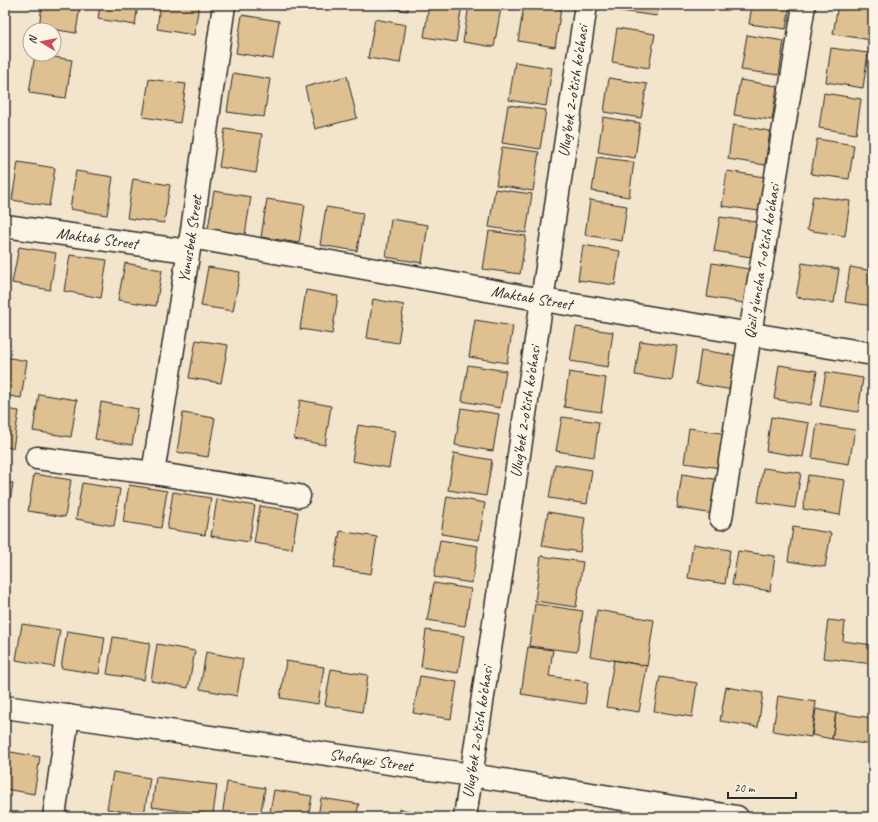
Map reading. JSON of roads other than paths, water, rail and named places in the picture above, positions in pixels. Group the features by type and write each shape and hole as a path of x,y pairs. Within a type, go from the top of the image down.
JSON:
{"street":[{"name":"Yunusbek Street","path":"153,473 190,244 224,5"},
{"name":"Ulug'bek 2-o'tish ko'chasi","path":"465,817 586,5"},
{"name":"Qizil g'uncha 1-o'tish ko'chasi","path":"721,518 804,5"},
{"name":"Maktab Street","path":"5,226 190,244 873,354"},
{"path":"37,458 153,473 299,496"},
{"name":"Shofayzi Street","path":"5,707 471,775 737,817"},
{"path":"54,817 68,716"}]}
